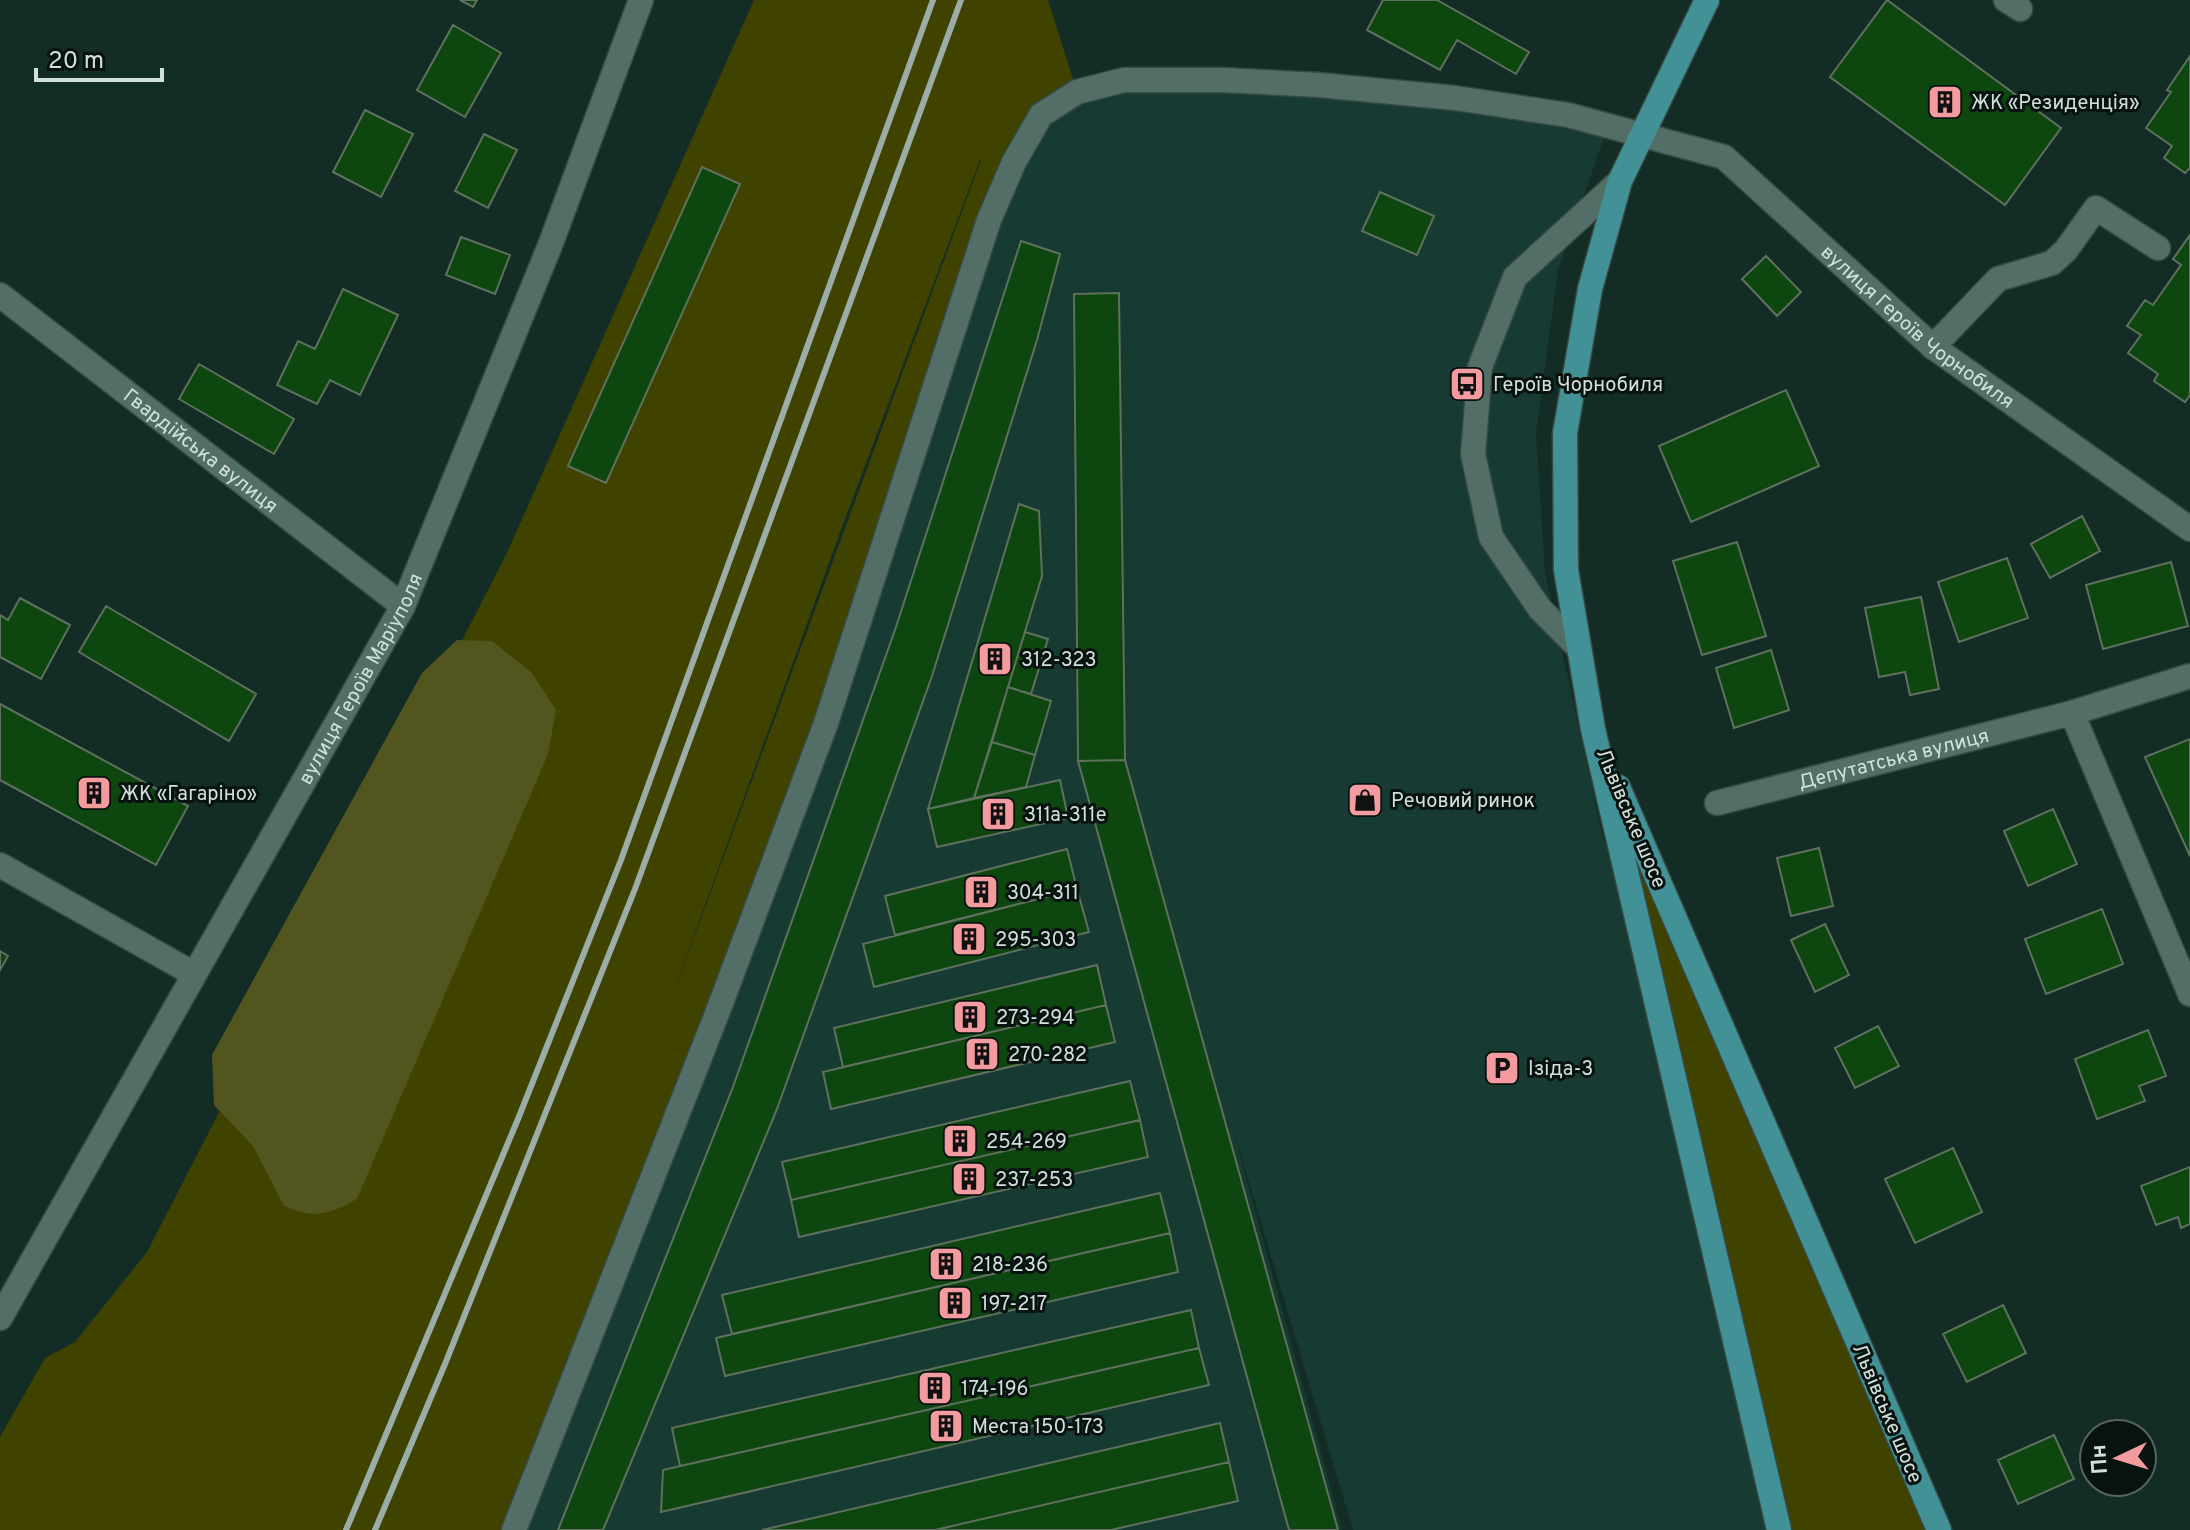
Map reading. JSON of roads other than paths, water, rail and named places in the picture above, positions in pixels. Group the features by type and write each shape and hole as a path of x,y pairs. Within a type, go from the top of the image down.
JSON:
{"main road":[{"path":"1593,729 1566,570 1565,433 1590,289 1620,181 1707,0"},
{"name":"Львівське шосе","path":"1593,729 1779,1530"},
{"name":"Львівське шосе","path":"1593,729 1939,1530"}],"street":[{"name":"вулиця Героїв Маріуполя","path":"0,1317 403,606 551,243 641,0"},
{"name":"вулиця Героїв Чорнобиля","path":"514,1530 718,1011 826,723 989,220 1014,162 1041,115 1077,92 1124,80 1222,80 1455,98 1568,115 1724,157 1933,347 2189,527"},
{"path":"1578,647 1540,609 1491,537 1473,454 1480,367 1515,277 1620,181"},
{"path":"1933,347 1998,279 2052,263 2066,250 2096,208 2158,248"},
{"name":"Гвардійська вулиця","path":"0,295 403,606"},
{"name":"Депутатська вулиця","path":"1717,803 2072,713 2190,676"},
{"path":"2072,713 2190,994"},
{"path":"0,865 194,974"}],"railway":[{"path":"346,1530 518,1119 621,860 933,0"},
{"path":"375,1530 445,1364 635,889 961,0"}],"place":[{"name":"ЖК «Резиденція»","path":"1945,102"},
{"name":"Героїв Чорнобиля","path":"1467,384"},
{"name":"312-323","path":"995,659"},
{"name":"ЖК «Гагаріно»","path":"94,793"},
{"name":"Речовий ринок","path":"1365,800"},
{"name":"311а-311е","path":"998,814"},
{"name":"304-311","path":"981,892"},
{"name":"295-303","path":"969,939"},
{"name":"273-294","path":"970,1017"},
{"name":"270-282","path":"982,1054"},
{"name":"Ізіда-3","path":"1502,1068"},
{"name":"254-269","path":"960,1141"},
{"name":"237-253","path":"969,1179"},
{"name":"218-236","path":"946,1264"},
{"name":"197-217","path":"955,1303"},
{"name":"174-196","path":"935,1388"},
{"name":"Места 150-173","path":"946,1426"}]}
